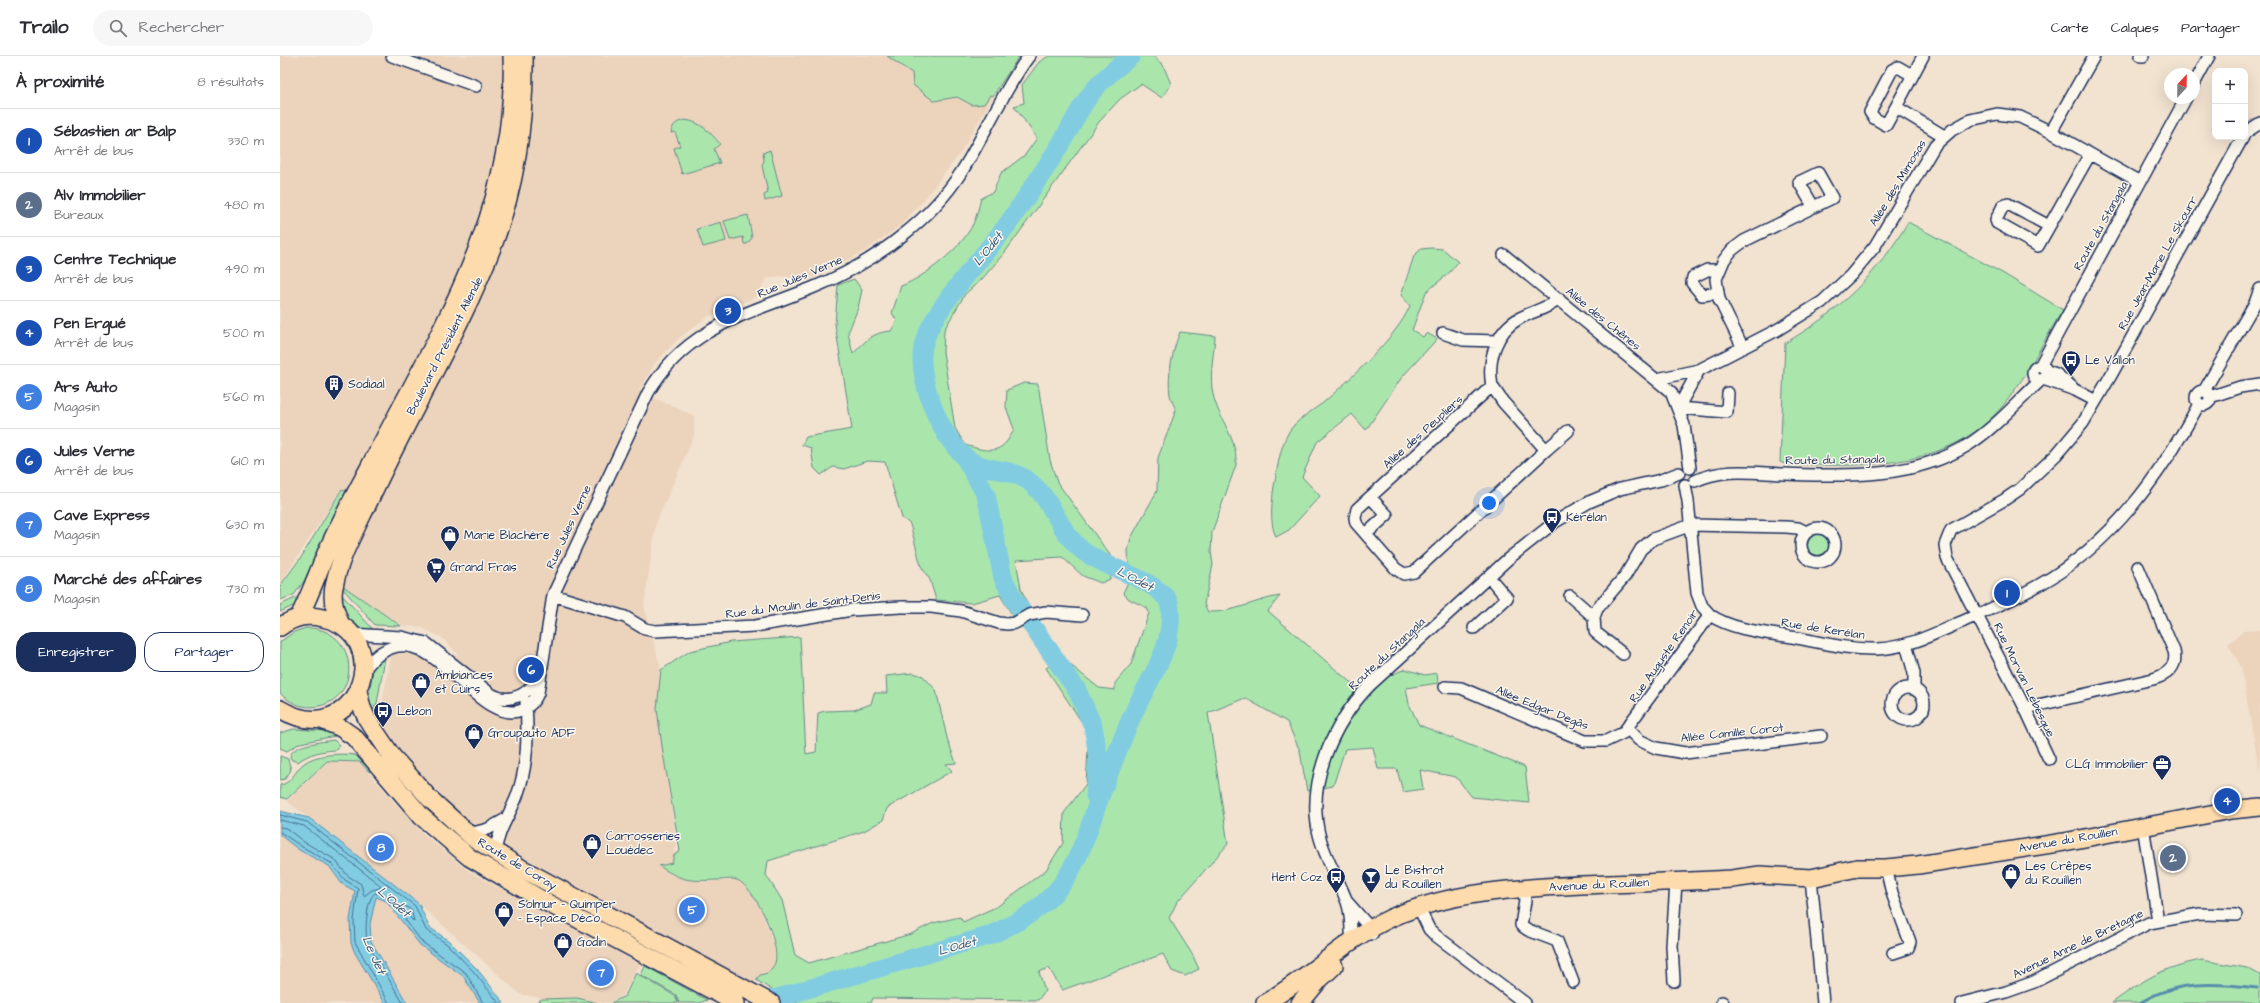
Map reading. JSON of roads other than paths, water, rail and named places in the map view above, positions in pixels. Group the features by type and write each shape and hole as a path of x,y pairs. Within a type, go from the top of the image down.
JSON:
{"main road":[{"name":"Boulevard Président Allende","path":"287,620 341,522 445,323 481,244 497,192 509,138 513,96 512,56"},
{"name":"Boulevard Président Allende","path":"363,671 361,653 346,630 333,596 340,567 401,434 468,303 501,223 520,142 524,100 524,56"},
{"path":"287,620 320,617 346,630"},
{"path":"284,716 301,719 319,719 334,715 344,709 358,691 363,671"},
{"name":"Route de Coray","path":"358,691 362,708 367,719 392,756 429,798 469,834 495,853 770,1003"},
{"name":"Route de Coray","path":"319,719 341,728 354,737 422,817 469,857 544,901 732,1001"},
{"name":"Avenue du Rouillen","path":"1270,1002 1352,941 1371,929 1392,918 1467,897 1524,889 1732,879 1785,887 1881,868 2064,842 2143,826 2257,806"},
{"name":"Avenue du Rouillen","path":"1300,1003 1328,970 1421,911"}],"street":[{"path":"392,56 476,86"},
{"name":"Rue Jules Verne","path":"530,705 538,692 553,595 648,393 671,362 695,339 711,329 840,275 878,254 914,227 931,211 956,180 973,152 1002,97 1029,56"},
{"path":"1912,75 1898,67 1892,70 1870,112 1874,118 1886,125 1923,56"},
{"path":"2051,132 2094,56"},
{"path":"2200,73 2209,56"},
{"name":"Route du Stangala","path":"1352,941 1351,920 1347,902 1326,856 1317,822 1320,772 1332,736 1347,712 1370,685 1538,534 1576,509 1620,489 1661,480 1715,473 1846,475 1889,472 1919,466 1942,458 1967,445 1990,428 2042,374 2056,337 2183,104"},
{"path":"1896,107 1944,136"},
{"name":"Allée des Mimosas","path":"1657,379 1700,370 1809,311 1851,275 1875,246 1929,152 1944,136 1970,120 1996,114 2020,117 2051,132 2140,182"},
{"path":"2248,131 2260,123"},
{"name":"Rue Jean-Marie Le Skourr","path":"2096,401 2240,140"},
{"path":"2049,226 2008,204 2003,206 1996,220 1997,223 2038,246 2090,154"},
{"path":"1743,348 1721,306 1716,279 1719,270 1727,255 1744,241 1813,206"},
{"name":"Allée des Chênes","path":"1504,255 1657,379 1671,392 1678,408"},
{"path":"1718,293 1702,295 1692,283 1693,277 1707,270 1719,270"},
{"path":"2207,394 2255,303 2260,289"},
{"path":"1559,300 1512,323 1497,341 1492,366 1492,386 1503,402 1546,450 1568,431"},
{"path":"1443,333 1463,340 1497,341"},
{"path":"1700,370 1678,408 1727,412 1728,393"},
{"path":"2042,374 2096,401"},
{"path":"2207,394 2260,384"},
{"name":"Allée des Peupliers","path":"1492,386 1370,497 1355,513 1356,523 1396,569 1404,574 1410,575 1546,450"},
{"name":"Rue de Kerélan","path":"1710,614 1725,623 1750,630 1845,647 1878,649 1906,644 1978,615 2040,585 2080,556 2106,534 2135,503 2157,475 2199,404 2196,396 2199,392 2207,394"},
{"name":"Rue Morvan Lebesque","path":"2049,759 2025,708 1945,552 1948,534 1954,527 2004,500 2029,481 2074,434 2096,401"},
{"name":"Rue Auguste Renoir","path":"1628,729 1710,614 1702,606 1697,593 1688,501 1687,451 1684,425 1678,408"},
{"path":"1366,534 1387,515 1370,497"},
{"path":"1623,654 1595,632 1594,617 1597,609 1625,576 1643,546 1653,539 1691,525 1786,527 1798,528 1806,532"},
{"path":"2025,708 2153,679 2166,674 2170,670 2174,662 2174,654 2138,567"},
{"path":"1474,628 1507,598 1489,577"},
{"name":"Rue du Moulin de Saint-Denis","path":"553,595 625,617 645,629 655,631 755,626 852,610 917,606 961,610 999,623 1015,623 1026,617 1046,612 1082,614"},
{"path":"1570,596 1594,617"},
{"path":"346,630 414,639 432,647 495,708 513,712 530,705"},
{"path":"1906,644 1914,673 1914,689"},
{"path":"363,671 382,650 400,645 412,647 424,652 496,697 512,698 526,692 539,679"},
{"name":"Allée Edgar Degâs","path":"1445,687 1461,688 1586,741 1606,741 1628,729"},
{"name":"Rue Jules Verne","path":"495,853 504,820 516,798 520,785 528,736 530,705 526,692"},
{"name":"Allée Camille Corot","path":"1628,729 1639,740 1656,748 1685,753 1821,736"},
{"path":"469,834 488,829 504,820"},
{"name":"Avenue Anne de Bretagne","path":"2143,826 2158,921"},
{"path":"1881,868 1910,942 1908,948 1893,953"},
{"path":"1674,981 1672,952 1676,882"},
{"path":"1811,883 1823,1003"},
{"path":"1524,889 1525,901 1521,925 1528,930 1557,941 1573,982"},
{"name":"Route du Stangala","path":"1347,902 1371,929"},
{"path":"1421,911 1429,928 1435,935 1525,1003"},
{"name":"Avenue Anne de Bretagne","path":"1966,1003 2006,992 2034,982 2139,927 2158,921 2200,914 2236,915"},
{"name":"Avenue du Rouillen","path":"1328,970 1345,954 1371,936 1371,929"}],"water":[{"name":"Le Jet","path":"280,811 309,818 419,904 429,927 449,941 477,969 504,1003 480,1003 463,976 420,945 386,901 376,897 370,924 371,941 407,1003 385,1003 355,953 351,943 350,920 355,891 342,884 329,866 299,850 280,835"}],"waterway":[{"name":"L'Odet","path":"760,1003 988,936 1019,921 1038,908 1055,893 1068,875 1077,858 1085,840 1107,777 1130,721 1165,649 1170,629 1170,607 1167,599 1150,585 1103,563 1083,551 1067,534 1050,505 1036,487 1027,480 1012,473 978,465 964,456 955,447 947,435 932,406 927,390 922,360 923,347 936,316 960,282 1010,221 1048,164 1088,97 1101,82 1131,56"},
{"name":"L'Odet","path":"965,458 986,495 1003,578 1014,600 1077,690 1093,726 1098,756 1095,796"},
{"path":"2140,1003 2168,990 2197,985 2211,984 2257,988"}],"place":[{"name":"Centre Technique","path":"728,311"},
{"name":"Le Vallon","path":"2071,377"},
{"name":"Sodiaal","path":"334,401"},
{"name":"Kérélan","path":"1552,534"},
{"name":"Marie Blachère","path":"450,552"},
{"name":"Grand Frais","path":"436,584"},
{"name":"Sébastien ar Balp","path":"2007,593"},
{"name":"Jules Verne","path":"531,670"},
{"name":"Ambiances et Cuirs","path":"421,699"},
{"name":"Lebon","path":"383,728"},
{"name":"Groupauto ADF","path":"474,750"},
{"name":"CLG Immobilier","path":"2162,781"},
{"name":"Pen Ergué","path":"2227,801"},
{"name":"Marché des affaires","path":"381,848"},
{"name":"Alv Immobilier","path":"2173,858"},
{"name":"Carrosseries Louédec","path":"592,860"},
{"name":"Les Crêpes du Rouillen","path":"2011,890"},
{"name":"Hent Coz","path":"1336,894"},
{"name":"Le Bistrot du Rouillen","path":"1371,894"},
{"name":"Ars Auto","path":"692,910"},
{"name":"Solmur - Quimper - Espace Déco","path":"504,928"},
{"name":"Godin","path":"563,959"},
{"name":"Cave Express","path":"601,973"}]}
